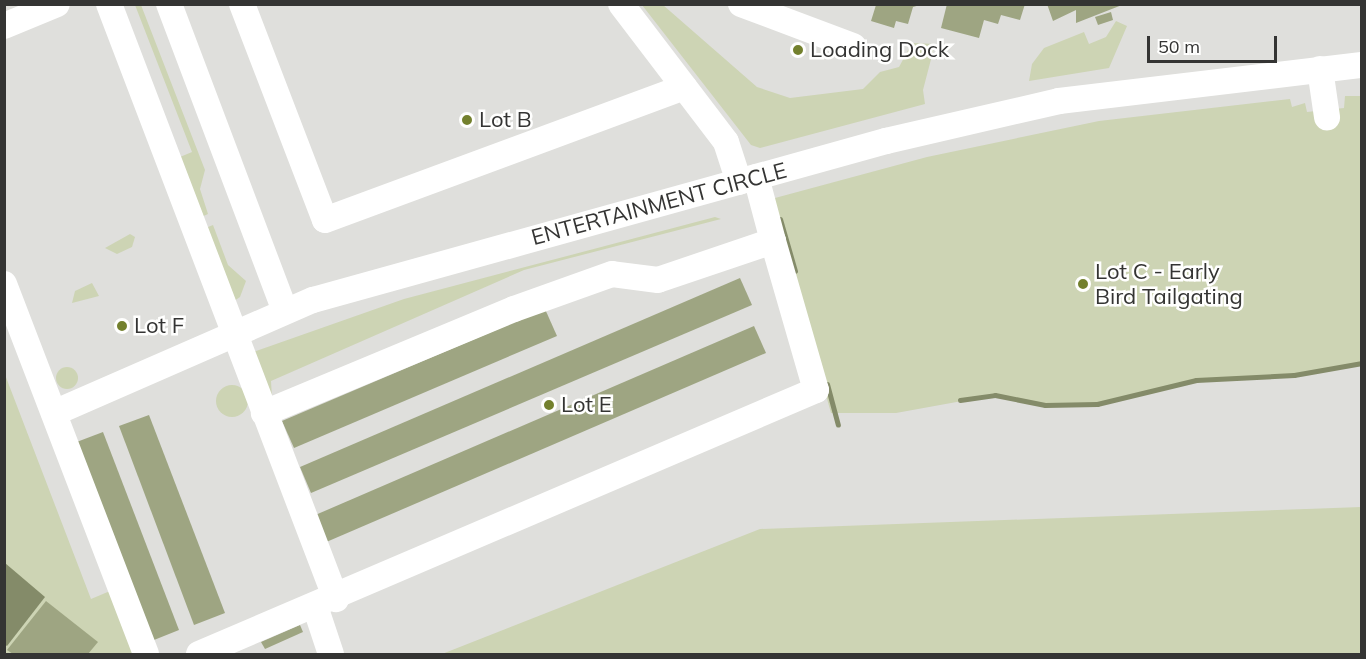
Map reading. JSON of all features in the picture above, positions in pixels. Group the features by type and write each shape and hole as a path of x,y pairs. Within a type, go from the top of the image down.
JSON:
{"street":[{"path":"4,26 57,4"},
{"path":"109,4 264,413 326,604 331,654"},
{"path":"169,4 285,311"},
{"path":"242,4 325,220 684,87"},
{"path":"199,654 326,604 816,390 773,241 747,180 726,142 621,4"},
{"path":"741,4 853,46"},
{"name":"ENTERTAINMENT CIRCLE","path":"54,413 285,311 747,180 1038,105 1362,65"},
{"path":"1320,69 1327,117"},
{"path":"264,413 514,309 612,274 658,280 773,241"},
{"path":"4,284 146,654"}],"shaded area":[{"path":"135,5 141,5 205,170 200,189 208,214 199,218 180,157 192,152"},
{"path":"642,5 663,5 757,87 790,98 863,89 880,72 899,67 912,43 935,44 923,90 925,104 760,148 751,145"},
{"path":"1116,21 1127,26 1109,68 1029,81 1032,64 1044,48 1084,32 1089,44 1106,37"},
{"name":"Lot C - Early Bird Tailgating","path":"1345,96 1361,96 1361,363 1294,375 1196,380 1096,404 1045,405 995,395 896,413 831,413 772,205 775,198 927,157 1099,121 1290,99 1292,107 1305,103 1307,112 1344,108"},
{"path":"715,217 721,219 524,270 271,381 272,398 253,352 404,299"},
{"path":"213,225 228,265 246,281 240,297 231,303 203,229"},
{"path":"130,234 135,237 132,247 117,254 105,248"},
{"path":"92,283 99,296 72,303 75,291"},
{"path":"67,367 75,370 78,378 75,386 67,389 59,386 56,378 59,370"},
{"path":"4,372 91,599 110,591 134,654 5,654"},
{"path":"232,385 243,390 248,401 243,412 232,417 221,412 216,401 221,390"},
{"path":"1361,507 1361,654 442,654 760,529"},
{"path":"5,563 45,597 7,646 4,644"}],"building":[{"path":"947,4 1025,4 1020,20 1001,15 998,24 984,20 979,38 941,28"},
{"path":"1047,4 1122,5 1076,23 1076,10 1053,21"},
{"path":"876,5 920,5 913,7 908,24 896,21 894,28 871,21"},
{"path":"1111,12 1113,20 1098,25 1095,17"},
{"path":"740,278 752,305 311,493 300,467"},
{"path":"545,309 557,336 294,448 282,421"},
{"path":"754,326 766,353 324,543 313,516"},
{"path":"149,415 225,613 194,625 119,426"},
{"path":"103,432 179,630 149,642 74,443"},
{"path":"46,601 98,642 88,654 13,654 7,650"},
{"path":"300,625 303,632 265,649 261,642"}],"waterway":[{"path":"780,219 795,271"},
{"path":"960,400 995,395 1045,405 1097,404 1196,380 1294,375 1362,363"},
{"path":"827,384 838,425"}],"place":[{"name":"Loading Dock","path":"798,50"},
{"name":"Lot B","path":"467,120"},
{"name":"Lot C - Early Bird Tailgating","path":"1083,284"},
{"name":"Lot F","path":"122,326"},
{"name":"Lot E","path":"549,405"}]}
